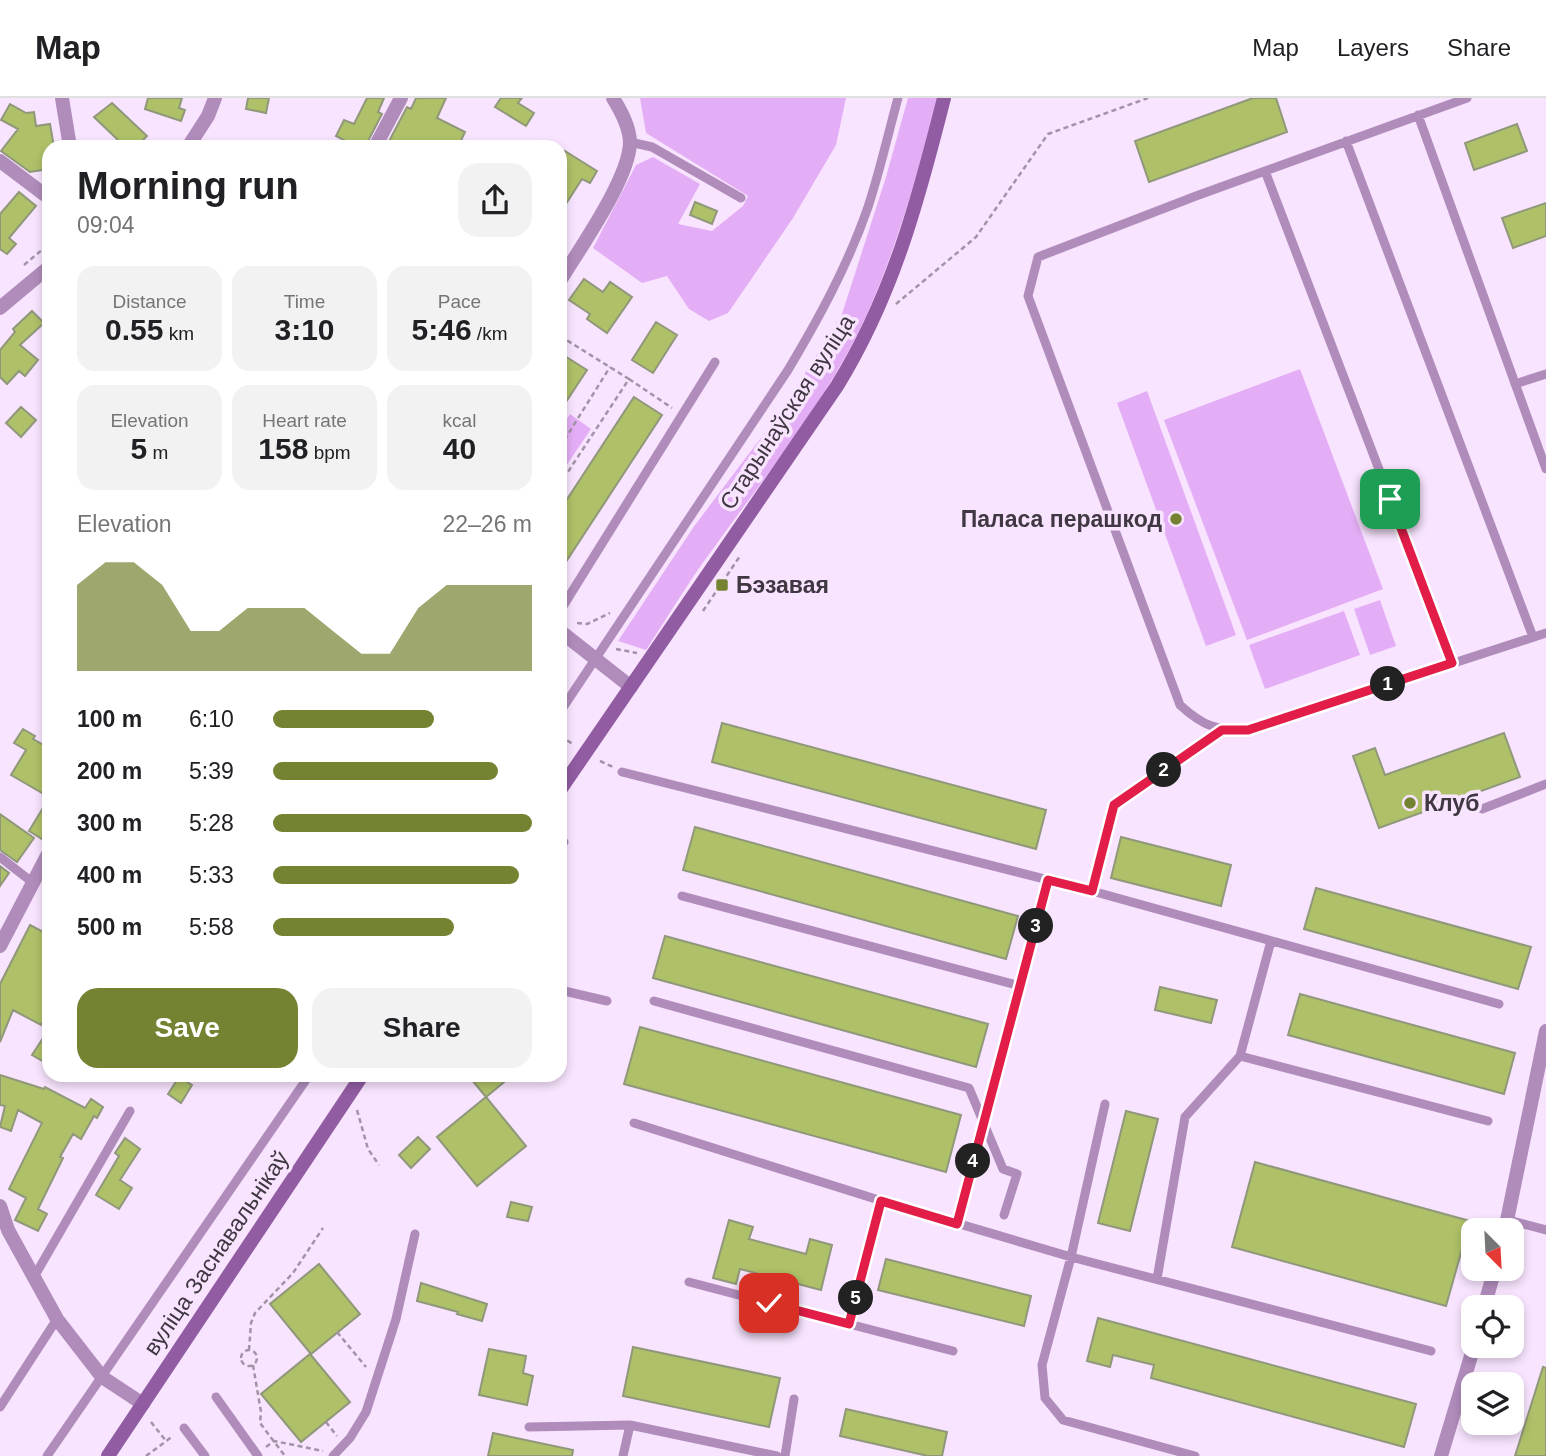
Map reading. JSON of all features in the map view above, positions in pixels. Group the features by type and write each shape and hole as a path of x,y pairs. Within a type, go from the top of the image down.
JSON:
{"main road":[{"name":"Старынаўская вуліца","path":"631,687 837,386 861,345 879,309 901,251 944,98"},
{"path":"567,780 631,687"},
{"name":"вуліца Заснавальнікаў","path":"108,1456 358,1082"}],"street":[{"path":"62,98 69,140"},
{"path":"193,140 208,116 215,98"},
{"path":"379,140 401,98"},
{"path":"567,269 619,182 627,162 630,142 622,114 612,98"},
{"path":"0,161 42,193"},
{"path":"0,308 42,273"},
{"path":"567,628 596,660 631,687"},
{"path":"0,946 42,864"},
{"path":"1507,1218 1546,1031"},
{"path":"0,1206 8,1230 57,1319 102,1377 143,1405"},
{"path":"1441,1456 1470,1358"}],"lane":[{"path":"567,702 788,370 819,316 850,253 867,208 898,98"},
{"path":"1467,98 1038,257 1028,296 1180,705 1200,722 1222,730 1248,730 1546,633"},
{"path":"1418,115 1546,470"},
{"path":"1346,141 1533,637"},
{"path":"630,142 652,147 741,198"},
{"path":"1265,171 1452,663"},
{"path":"567,600 715,362"},
{"path":"1515,384 1546,374"},
{"path":"1092,891 1114,805 1222,730"},
{"path":"622,772 1092,891 1499,1004"},
{"path":"1482,809 1546,785"},
{"path":"0,857 32,882"},
{"path":"957,1224 1048,880"},
{"path":"682,896 1020,986"},
{"path":"1157,1279 1185,1117 1240,1056 1271,941"},
{"path":"567,992 607,1002"},
{"path":"654,1002 969,1088 1003,1169 1017,1174 1004,1215"},
{"path":"1240,1056 1488,1121"},
{"path":"47,1456 305,1082"},
{"path":"1105,1104 1071,1257 1042,1365 1045,1398 1063,1420 1195,1456"},
{"path":"34,1277 130,1111"},
{"path":"634,1123 881,1201 1071,1257 1431,1351"},
{"path":"849,1324 881,1201"},
{"path":"1524,1227 1546,1230"},
{"path":"335,1455 366,1412 396,1319 415,1234"},
{"path":"689,1282 953,1351"},
{"path":"0,1407 57,1319"},
{"path":"216,1397 257,1455"},
{"path":"785,1456 794,1399"},
{"path":"529,1427 630,1424 762,1455 777,1456"},
{"path":"623,1456 630,1424"},
{"path":"184,1428 205,1456"}],"path":[{"path":"892,307 976,237 1048,134 1149,98"},
{"path":"24,265 42,250"},
{"path":"567,339 675,410"},
{"path":"567,436 610,367"},
{"path":"567,473 629,379"},
{"path":"705,608 736,566"},
{"path":"567,627 587,624 613,611"},
{"path":"355,1104 368,1149 379,1165"},
{"path":"249,1350 251,1323 255,1313 293,1273 323,1228"},
{"path":"337,1332 372,1375 377,1377"},
{"path":"249,1350 254,1351 257,1361 248,1366 242,1362 242,1354 249,1350"},
{"path":"253,1365 260,1401 260,1423 285,1456"},
{"path":"150,1421 166,1441"},
{"path":"146,1456 184,1428"},
{"path":"274,1441 335,1455"},
{"path":"257,1455 274,1441"}],"shaded area":[{"path":"640,98 846,98 836,145 793,218 728,313 709,321 689,309 667,276 642,283 593,248 636,165 653,157 700,184 678,224 712,231 743,206 748,196 646,133"},
{"path":"908,98 938,98 887,266 843,361 796,435 702,565 646,650 618,641 695,525 782,410 842,314"},
{"path":"1300,369 1383,589 1247,640 1164,420"},
{"name":"Паласа перашкод","path":"1147,391 1236,635 1206,646 1117,403"},
{"path":"570,414 591,429 567,465 567,418"},
{"path":"1380,600 1396,646 1370,655 1354,609"},
{"path":"1344,611 1360,655 1265,689 1249,645"}],"building":[{"path":"148,98 182,98 179,108 185,110 181,121 145,109"},
{"path":"248,98 269,98 266,113 246,109"},
{"path":"367,98 384,98 378,112 382,114 369,140 344,140 336,136 344,120 354,124"},
{"path":"416,98 446,98 437,118 465,132 461,140 390,140 407,107 411,109"},
{"path":"501,98 522,98 518,103 534,113 526,126 495,107"},
{"path":"1253,98 1276,98 1287,132 1149,182 1135,141"},
{"path":"112,103 147,136 143,140 118,140 94,117"},
{"path":"10,104 26,113 34,112 36,126 50,124 53,140 42,140 42,170 30,172 1,151 18,129 1,120"},
{"path":"1517,124 1527,151 1474,170 1465,143"},
{"path":"567,152 597,171 590,183 582,179 567,202"},
{"path":"19,192 36,206 9,238 16,244 7,254 0,249 0,214"},
{"path":"695,202 717,211 712,224 690,215"},
{"path":"1546,203 1546,236 1513,248 1502,218"},
{"path":"584,279 603,292 610,282 632,297 607,333 587,319 590,314 569,300"},
{"path":"32,311 42,321 42,325 20,345 38,360 25,376 19,371 7,384 0,377 0,350 15,332 13,329"},
{"path":"656,322 677,335 653,373 632,360"},
{"path":"567,357 587,370 567,400"},
{"path":"634,397 662,415 567,560 567,499"},
{"path":"21,407 36,420 21,437 6,423"},
{"path":"722,723 1046,810 1036,849 712,762"},
{"path":"23,729 42,744 42,793 11,775 26,750 14,743"},
{"name":"Клуб","path":"1504,733 1520,777 1379,828 1353,756 1375,748 1385,775"},
{"path":"42,810 42,839 29,831"},
{"path":"0,814 34,838 17,862 0,850"},
{"path":"695,827 1018,916 1006,959 683,870"},
{"path":"1121,837 1231,865 1221,906 1111,878"},
{"path":"0,866 9,873 0,886"},
{"path":"1316,888 1531,947 1518,989 1304,929"},
{"path":"30,925 42,931 42,1023 13,1010 0,1042 0,984"},
{"path":"665,936 988,1024 976,1067 653,978"},
{"path":"1160,987 1217,1000 1211,1023 1155,1010"},
{"path":"1300,994 1515,1053 1504,1094 1288,1035"},
{"path":"640,1027 961,1115 946,1172 624,1084"},
{"path":"42,1040 42,1061 32,1055"},
{"path":"0,1075 44,1089 45,1087 85,1108 91,1099 103,1107 97,1118 94,1116 81,1139 73,1134 60,1157 63,1158 38,1209 47,1214 38,1231 15,1220 26,1198 9,1189 42,1123 18,1110 11,1131 0,1127 5,1106 0,1105"},
{"path":"176,1082 192,1085 181,1103 168,1094"},
{"path":"474,1082 504,1082 486,1097"},
{"path":"486,1097 526,1146 477,1186 437,1137"},
{"path":"1126,1111 1158,1119 1130,1231 1098,1223"},
{"path":"418,1137 430,1149 411,1168 399,1155"},
{"path":"125,1138 140,1149 120,1180 132,1188 119,1209 96,1195 119,1156 115,1153"},
{"path":"1255,1162 1461,1219 1461,1253 1446,1306 1232,1247"},
{"path":"511,1202 532,1207 528,1221 507,1217"},
{"path":"729,1220 753,1227 749,1239 806,1254 810,1239 832,1245 821,1290 740,1269 736,1284 713,1278"},
{"path":"886,1259 1031,1296 1024,1326 878,1290"},
{"path":"319,1264 360,1314 311,1354 270,1304"},
{"path":"421,1283 487,1304 482,1321 417,1301"},
{"path":"1098,1318 1416,1404 1404,1447 1151,1378 1154,1365 1113,1355 1110,1367 1087,1361"},
{"path":"633,1347 780,1378 769,1427 623,1396"},
{"path":"489,1349 526,1356 523,1373 533,1376 527,1405 479,1395"},
{"path":"310,1354 350,1402 301,1442 261,1394"},
{"path":"1543,1367 1546,1368 1546,1456 1515,1456 1522,1435 1524,1435"},
{"path":"846,1409 947,1432 942,1456 928,1456 840,1436"},
{"path":"493,1433 573,1450 572,1456 488,1456"}],"place":[{"name":"Паласа перашкод","path":"1176,519"},
{"name":"Бэзавая","path":"722,585"},
{"name":"Клуб","path":"1410,803"}],"route":[{"path":"769,1303 849,1324 881,1201 957,1224 1048,880 1092,891 1114,805 1222,730 1248,730 1452,663 1390,499"}]}
